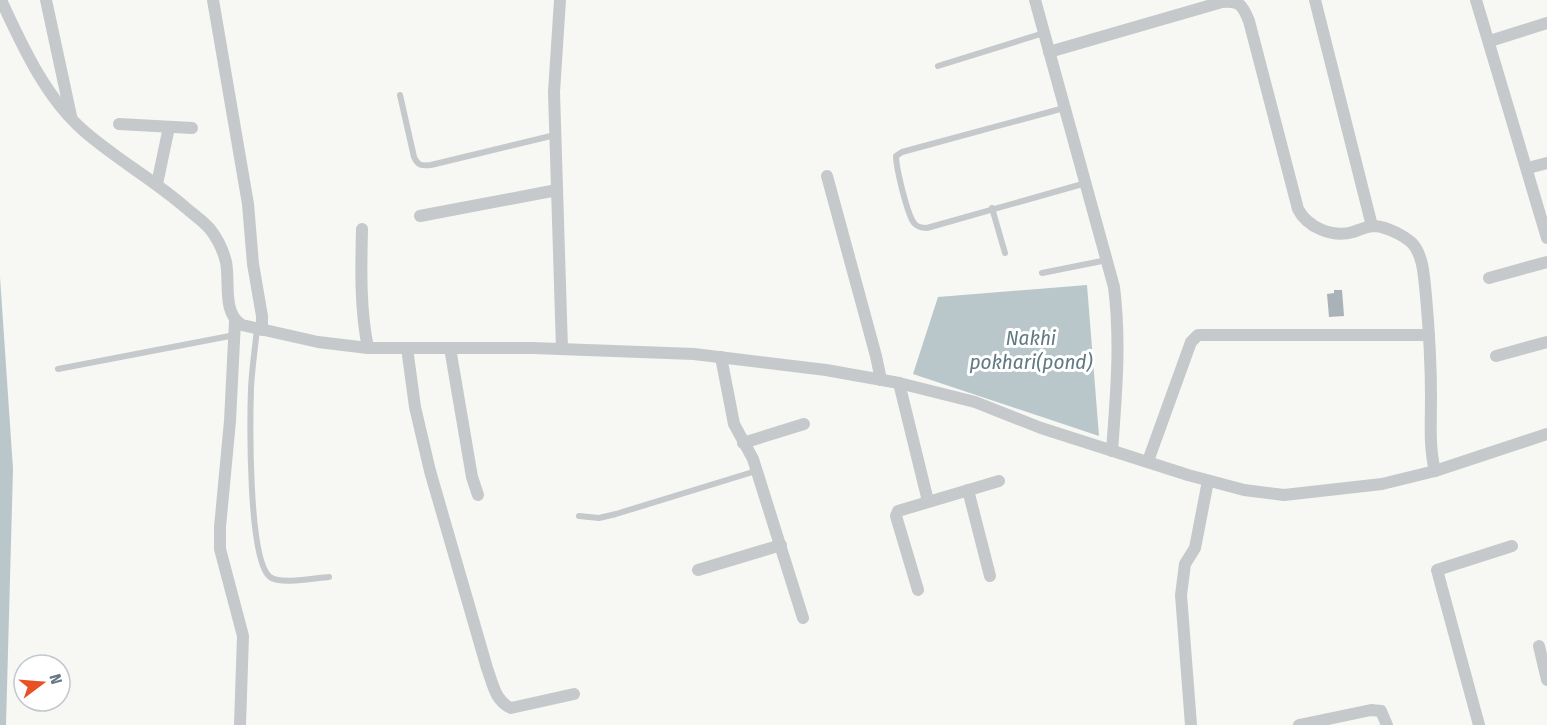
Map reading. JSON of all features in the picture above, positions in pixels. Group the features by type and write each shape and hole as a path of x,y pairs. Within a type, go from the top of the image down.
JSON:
{"street":[{"path":"1,0 51,93 82,130 157,184 209,228 219,243 226,262 228,295 248,328 318,342 368,348 562,349 694,354 826,370 899,383 975,402 1041,428 1208,481 1244,490 1284,495 1382,484 1435,471 1547,434"},
{"path":"46,0 72,117"},
{"path":"213,0 248,204 253,264 262,316 248,328 230,421 220,527 220,549 243,636 240,725"},
{"path":"560,0 554,92 562,349"},
{"path":"1035,0 1108,260 1117,312 1118,358 1112,451"},
{"path":"1315,0 1372,226"},
{"path":"1476,0 1528,168 1547,238"},
{"path":"1049,52 1222,2 1237,1 1242,4 1249,21 1302,218 1319,228 1334,232 1350,233 1372,226 1383,228 1412,244 1420,256 1429,335 1431,446 1435,471"},
{"path":"1490,42 1547,23"},
{"path":"119,124 192,128"},
{"path":"157,184 169,127"},
{"path":"1528,168 1547,163"},
{"path":"827,176 876,356 880,380"},
{"path":"420,216 556,190"},
{"path":"362,229 363,316 368,348"},
{"path":"1489,278 1547,262"},
{"path":"1148,461 1191,342 1198,334 1429,335"},
{"path":"1496,356 1547,342"},
{"path":"406,348 415,407 430,471 498,699 503,705 511,708 574,694"},
{"path":"450,348 472,477 478,495"},
{"path":"721,357 735,424 757,470 803,618"},
{"path":"899,383 928,501"},
{"path":"743,443 804,424"},
{"path":"918,590 896,516 898,511 999,481"},
{"path":"1191,725 1181,595 1185,564 1195,548 1208,481"},
{"path":"968,490 990,576"},
{"path":"698,570 781,545"},
{"path":"1479,725 1437,570 1512,546"},
{"path":"1539,646 1547,681"},
{"path":"1299,725 1371,710 1381,711 1387,725"}],"lane":[{"path":"938,66 1044,33"},
{"path":"400,95 414,157 416,163 422,166 555,135"},
{"path":"1065,108 902,152 896,156 896,164 908,209 914,224 921,228 1086,183"},
{"path":"992,208 1005,253"},
{"path":"1042,273 1108,260"},
{"path":"58,369 248,328 251,386 250,451 255,523 264,570 271,578 281,581 329,577"},
{"path":"579,516 599,518 616,514 757,470"},
{"path":"1184,725 1191,725"}],"water":[{"path":"0,277 13,469 6,725 0,725"},
{"name":"Nakhi pokhari(pond)","path":"1087,285 1099,436 913,374 938,297"}],"building":[{"path":"1334,290 1342,290 1344,316 1329,317 1327,294 1334,293"}]}
